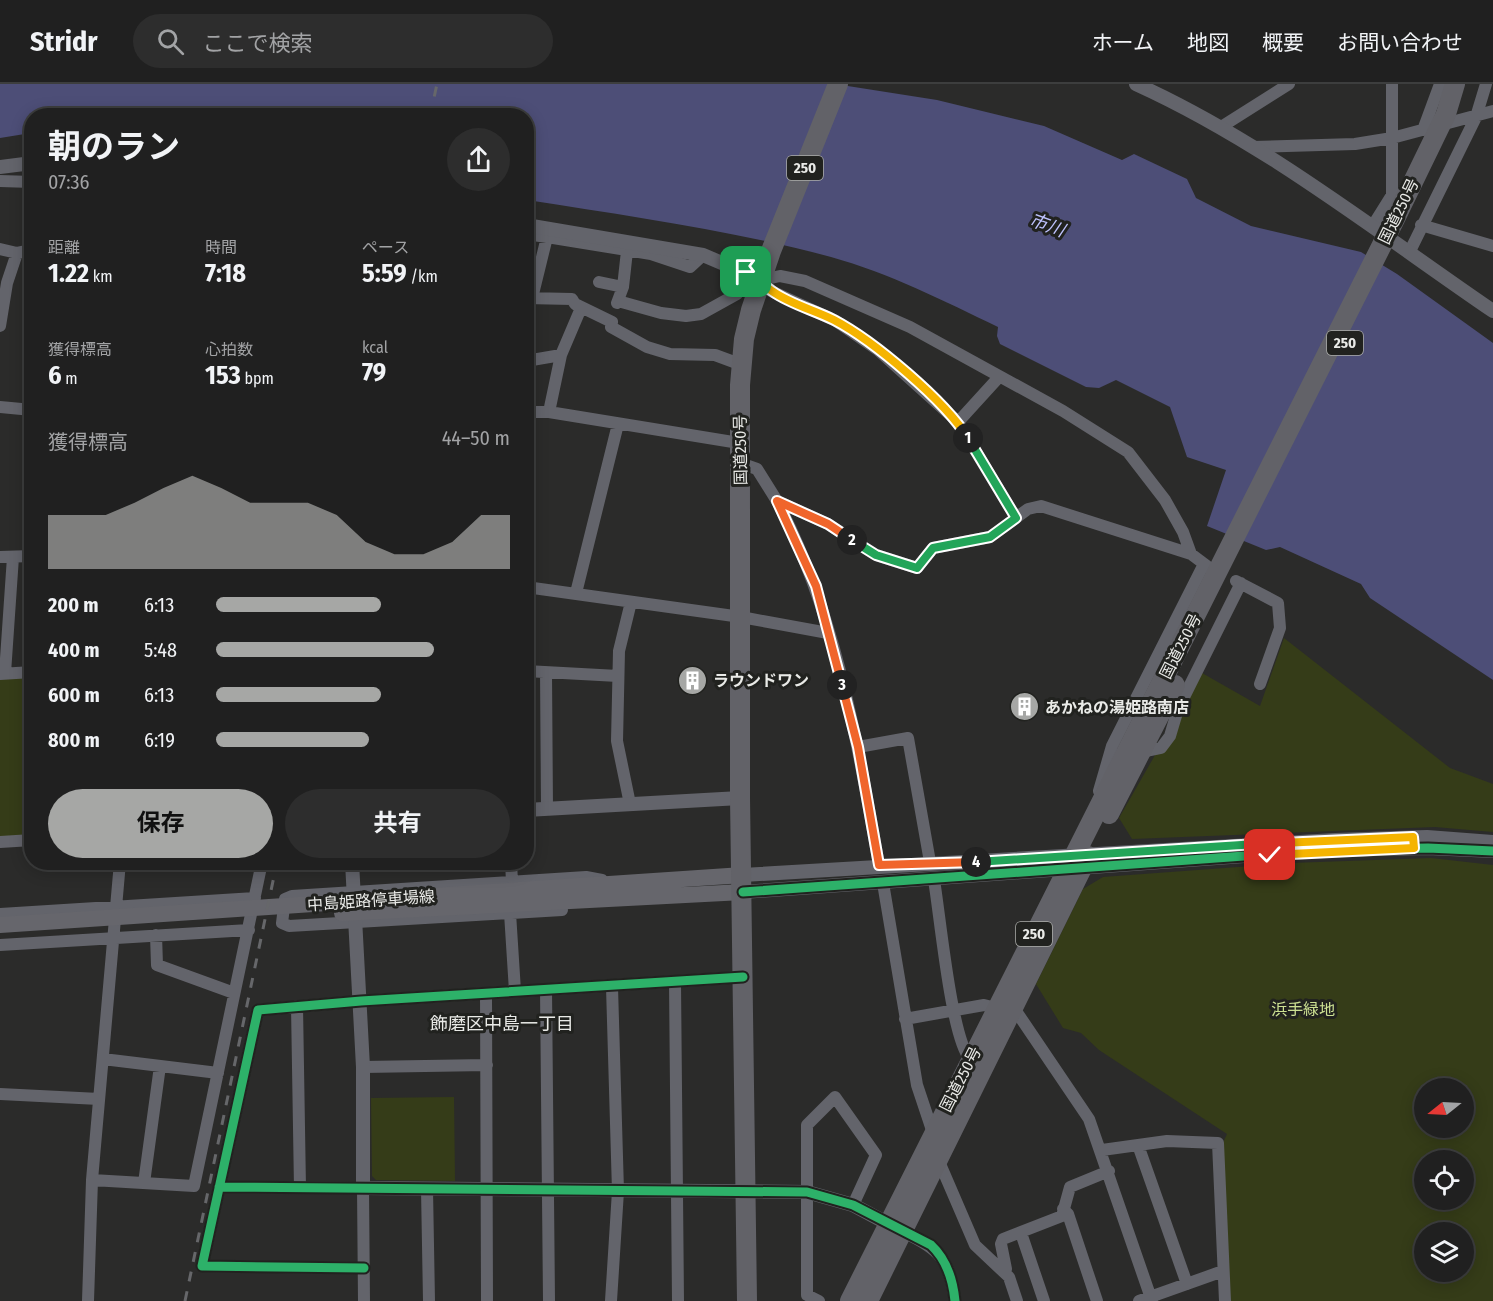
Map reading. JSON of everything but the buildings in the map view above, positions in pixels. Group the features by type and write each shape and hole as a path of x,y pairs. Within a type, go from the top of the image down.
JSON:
{"highway":[{"name":"国道250号","path":"747,1301 739,443 742,365 754,276 771,251 838,84"},
{"name":"国道250号","path":"1455,84 1460,115"},
{"name":"国道250号","path":"1078,861 1098,807 1412,211 1460,115 1467,84"},
{"name":"国道250号","path":"850,1301 936,1162 1005,1008 1078,861 1142,752 1223,572"},
{"name":"国道250号","path":"868,1301 933,1132 970,1059 1005,1008"}],"main road":[{"name":"中島姫路停車場線","path":"0,925 55,926 743,883"},
{"name":"中島姫路停車場線","path":"0,935 55,926"}],"street":[{"path":"1136,84 1188,107 1253,147 1493,312"},
{"path":"1221,127 1289,84"},
{"path":"1372,227 1392,195 1392,84"},
{"path":"1423,130 1440,84"},
{"path":"1409,253 1460,115 1486,84"},
{"path":"1253,147 1355,144 1423,130 1460,115 1493,111"},
{"path":"0,167 24,164"},
{"path":"0,181 24,182"},
{"path":"1421,225 1493,246"},
{"path":"534,226 703,255 754,276 771,291 836,321 878,350 958,422 1016,518"},
{"path":"534,235 651,254 690,267 703,255"},
{"path":"534,282 548,237"},
{"path":"0,249 17,253 24,252"},
{"path":"627,251 623,287 617,302 661,313 686,316 701,314 737,294 754,276 780,276 805,281 910,327 1062,411 1128,452 1165,500 1183,532 1191,554"},
{"path":"0,327 7,283 17,253"},
{"path":"599,282 623,287"},
{"path":"534,298 573,299 581,308 612,322 611,327 647,348 670,354 715,355 742,365"},
{"path":"549,412 561,355 581,308"},
{"path":"534,360 561,355"},
{"path":"958,422 999,377"},
{"path":"0,407 24,409"},
{"path":"534,412 549,412 739,443"},
{"path":"576,593 618,424"},
{"path":"740,462 757,469 777,501 816,586 858,747 879,865"},
{"path":"777,501 828,524 876,555 917,568 933,548 990,537 1028,508 1041,507 1191,554 1278,603 1280,628 1260,684"},
{"path":"0,557 24,556"},
{"path":"13,557 2,674 24,673"},
{"path":"534,588 741,617 828,633"},
{"path":"630,804 617,741 620,651 631,602"},
{"path":"534,672 618,676"},
{"path":"546,673 547,809"},
{"path":"858,747 908,738 930,862"},
{"path":"534,810 741,798"},
{"path":"0,842 24,840"},
{"path":"743,883 879,865 930,862 1078,861 1413,843 1493,842"},
{"path":"1413,843 1493,851"},
{"path":"743,883 817,885 934,880 1078,861"},
{"path":"88,1301 92,1180 119,870"},
{"path":"92,1180 194,1186 260,870"},
{"path":"352,870 363,1067 364,1301"},
{"path":"511,870 512,882"},
{"path":"586,877 625,891 593,908 289,926 282,923 285,899 291,896 586,877"},
{"path":"934,880 954,1010 963,1051 970,1059"},
{"path":"883,883 917,1085 933,1132"},
{"path":"0,914 255,898"},
{"path":"510,913 515,991"},
{"path":"0,945 249,930"},
{"path":"156,935 157,965 234,993"},
{"path":"364,1268 202,1266 258,1010 361,1001 743,978"},
{"path":"675,982 678,1301"},
{"path":"611,1301 618,1191 612,987"},
{"path":"546,990 549,1301"},
{"path":"486,993 487,1301"},
{"path":"905,1019 984,1005 1005,1008 1089,1119 1109,1171 1147,1300 1223,1271"},
{"path":"297,1006 300,1188"},
{"path":"103,1059 218,1073"},
{"path":"363,1067 487,1065"},
{"path":"144,1183 159,1066"},
{"path":"0,1094 99,1099"},
{"path":"819,1301 807,1295 807,1125 835,1097 876,1155 853,1205"},
{"path":"1102,1150 1186,1140 1218,1143 1225,1301"},
{"path":"1138,1145 1187,1284"},
{"path":"936,1162 941,1166 959,1203 975,1245 1009,1276 1017,1301"},
{"path":"1004,1272 1006,1269 1001,1244 1003,1239 1062,1216 1070,1187 1109,1171"},
{"path":"219,1187 807,1192 853,1205 931,1245 938,1251 952,1279 955,1301"},
{"path":"427,1189 429,1301"},
{"path":"1063,1209 1068,1214 1097,1301"},
{"path":"1021,1233 1044,1301"}],"green space":[{"path":"1284,638 1450,768 1493,784 1493,832 1435,827 1132,839 1119,818 1202,673 1260,706"},
{"path":"24,676 24,838 0,840 0,678"},
{"name":"浜手緑地","path":"1431,858 1493,865 1493,1301 1229,1301 1221,1147 1227,1134 1099,1050 1081,1033 1063,1028 1036,984 1083,889 1103,877 1291,863"},
{"path":"454,1097 455,1181 376,1180 372,1176 371,1098"}],"water":[{"name":"市川","path":"0,84 835,84 937,100 1044,126 1122,160 1134,154 1187,179 1196,198 1251,226 1361,252 1397,274 1493,343 1493,680 1370,598 1361,584 1280,547 1266,550 1207,526 1226,470 1187,457 1170,407 1116,380 1099,388 1086,387 1000,344 997,336 998,327 916,288 831,257 717,231 534,201 534,108 24,108 24,134 0,138"}],"railway":[{"path":"432,108 437,84"},
{"path":"185,1301 275,870"}],"cycle path":[{"path":"743,892 1328,850 1428,848 1493,851"},
{"path":"364,1268 202,1266 258,1010 361,1001 743,977"},
{"path":"219,1187 807,1192 853,1205 931,1245 941,1257 948,1271 955,1301"}],"place":[{"name":"ラウンドワン","path":"692,680"},
{"name":"あかねの湯姫路南店","path":"1024,707"}],"district":[{"name":"飾磨区中島一丁目","path":"502,1024"}],"route":[{"path":"746,272 762,280 771,291 836,321 878,350 915,382 958,422 1016,518 990,537 933,548 917,568 876,555 828,524 777,501 791,527 816,586 858,747 879,865 975,862 1114,851 1413,837 1414,848 1328,850 1270,855"}]}
